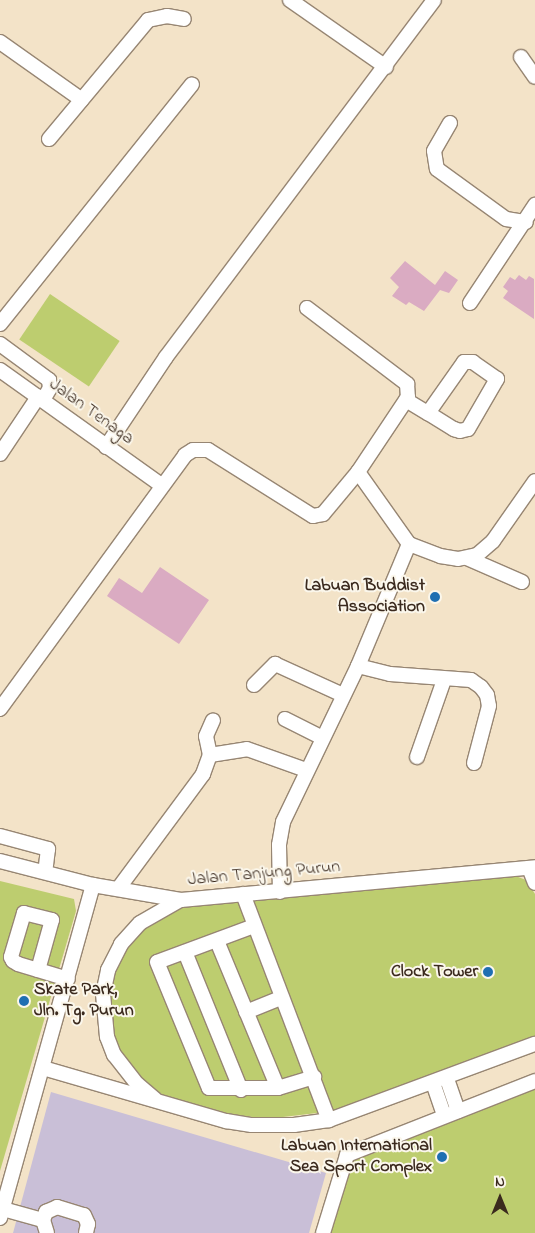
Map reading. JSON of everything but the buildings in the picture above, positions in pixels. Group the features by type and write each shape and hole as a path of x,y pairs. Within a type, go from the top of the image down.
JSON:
{"street":[{"path":"290,0 386,67"},
{"path":"106,447 166,357 386,67 434,0"},
{"path":"49,139 148,20 167,16 184,18"},
{"path":"0,42 82,100"},
{"path":"521,57 535,77"},
{"path":"0,324 192,84"},
{"path":"450,123 434,151 436,169 506,219 526,222"},
{"path":"470,303 526,222 535,205"},
{"path":"0,709 161,485 185,455 193,450 208,450 313,516 323,514 358,472 410,391 402,377 307,308"},
{"path":"0,344 49,380 50,388 0,454"},
{"path":"406,400 454,429 468,429 497,379 473,362 464,362 428,413"},
{"name":"Jalan Tenaga","path":"0,370 161,485"},
{"path":"358,472 410,544 440,556 468,558 522,582"},
{"path":"468,558 490,545 535,481"},
{"path":"280,892 280,833 321,737 358,666 410,544"},
{"path":"254,685 275,664 343,695"},
{"path":"358,666 390,674 444,680 471,680 487,695 489,706 474,763"},
{"path":"417,757 444,680"},
{"path":"285,719 321,737"},
{"path":"118,889 203,774 210,755 206,740 213,720"},
{"path":"210,755 248,749 306,770"},
{"path":"0,836 48,849 45,872"},
{"name":"Jalan Tanjung Purun","path":"0,860 94,885 181,900 532,868"},
{"path":"532,868 535,883"},
{"path":"86,1233 86,1218 74,1210 51,1208 45,1226 1,1213 94,885"},
{"path":"242,894 329,1120"},
{"path":"160,1102 137,1084 114,1054 107,1037 103,994 108,970 121,944 140,923 181,900"},
{"path":"254,926 157,962 209,1088 240,1090 278,1088 314,1077"},
{"path":"217,940 278,1088"},
{"path":"185,952 240,1090"},
{"path":"38,970 68,979"},
{"path":"246,1012 282,998"},
{"path":"43,1068 160,1102 252,1125 294,1125 329,1120 440,1081 535,1044"},
{"path":"440,1081 458,1111"},
{"path":"440,1081 444,1115"},
{"path":"323,1233 348,1155 444,1115 535,1081"}],"shaded area":[{"path":"51,1092 326,1173 309,1233 13,1233"}],"green space":[{"path":"50,294 120,341 89,387 19,340"},
{"path":"513,875 526,880 535,894 535,1036 334,1111 266,1119 230,1114 163,1095 141,1080 117,1049 107,1013 112,971 125,946 142,926 183,904"},
{"path":"0,881 74,899 76,911 0,1171"},
{"name":"Labuan International Sea Sport Complex","path":"535,1081 535,1233 321,1233 343,1163"}],"place":[{"name":"Labuan Buddist Association","path":"435,597"},
{"name":"Clock Tower","path":"488,972"},
{"name":"Skate Park, Jln. Tg. Purun","path":"24,1001"},
{"name":"Labuan International Sea Sport Complex","path":"442,1157"}]}
